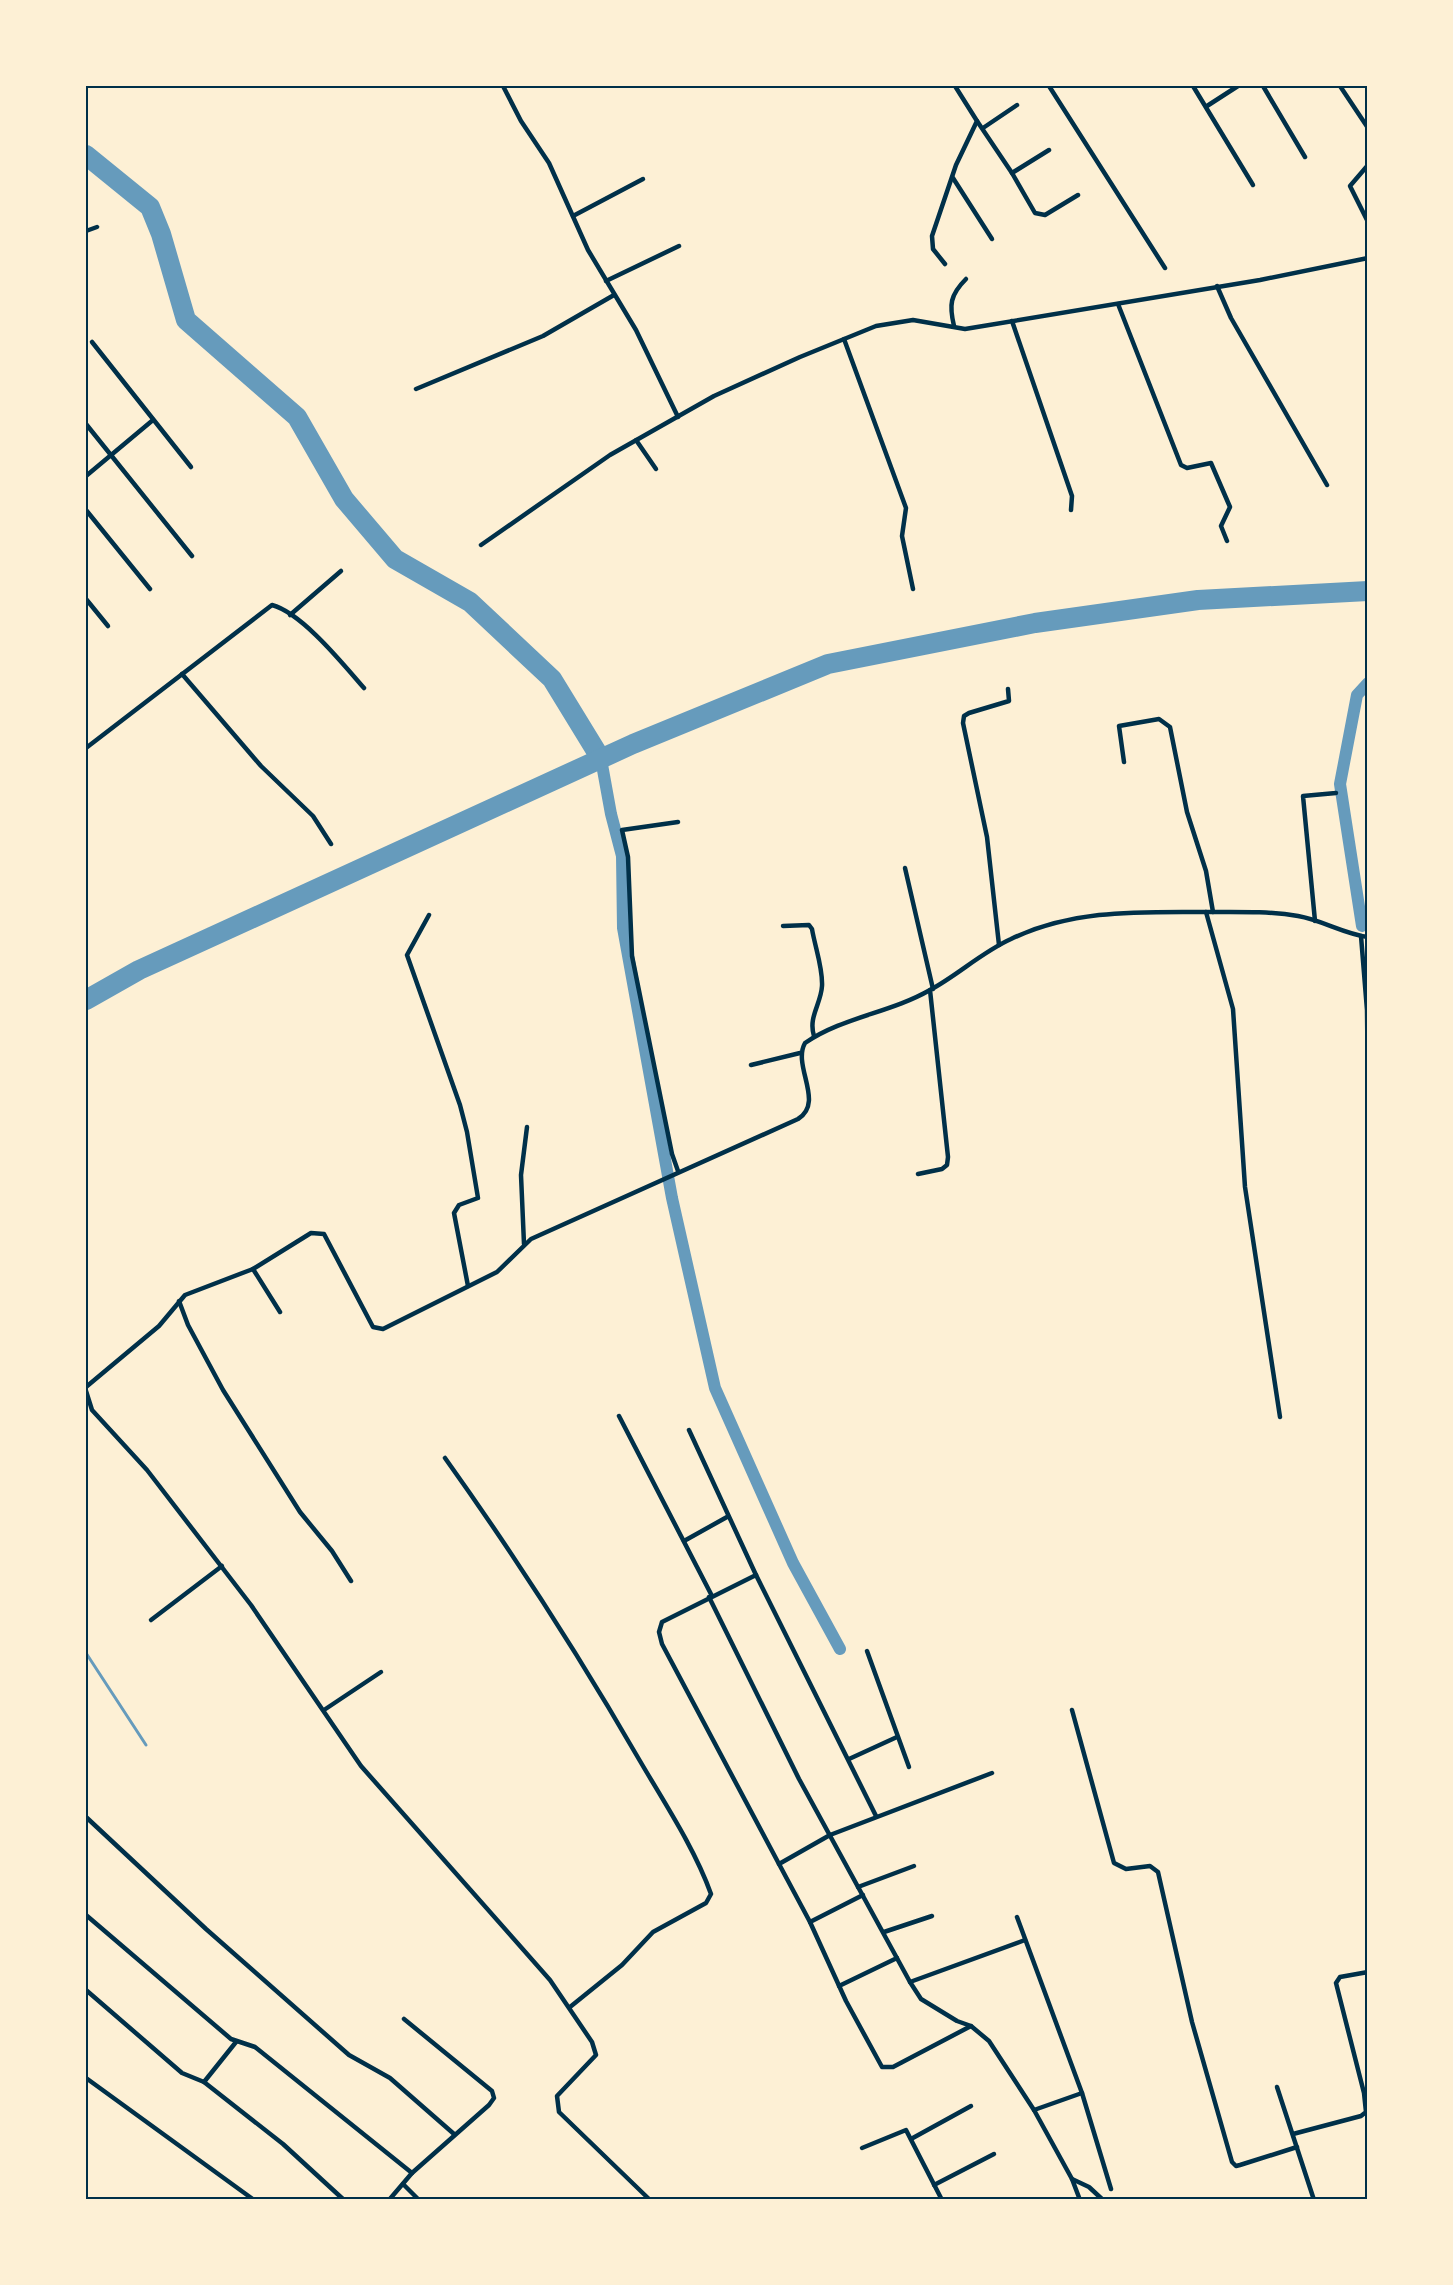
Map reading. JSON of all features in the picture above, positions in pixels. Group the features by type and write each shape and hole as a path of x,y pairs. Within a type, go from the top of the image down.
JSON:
{"street":[{"path":"503,86 521,121 549,163 606,281 636,330 678,417"},
{"path":"955,86 1037,215 1045,215 1078,195"},
{"path":"1049,86 1165,268"},
{"path":"1193,86 1253,185"},
{"path":"1207,106 1238,86"},
{"path":"1263,86 1305,157"},
{"path":"1340,86 1368,128"},
{"path":"983,128 1017,105"},
{"path":"945,264 931,243 935,222 976,120"},
{"path":"1012,173 1049,150"},
{"path":"1368,165 1350,186 1368,222"},
{"path":"953,178 992,239"},
{"path":"573,216 643,179"},
{"path":"86,231 97,227"},
{"path":"606,281 679,246"},
{"path":"481,545 610,455 636,440 761,373 876,326 913,320 965,329 1118,304 1368,258"},
{"path":"954,326 950,302 953,292 966,279"},
{"path":"1217,286 1232,318 1327,485"},
{"path":"416,389 543,336 614,295"},
{"path":"1118,304 1181,465 1187,468 1211,463 1216,470 1230,507 1221,526 1227,541"},
{"path":"1012,321 1072,496 1071,510"},
{"path":"844,339 906,508 902,536 913,590"},
{"path":"92,342 191,467"},
{"path":"86,476 153,420"},
{"path":"86,424 192,556"},
{"path":"636,440 656,468"},
{"path":"86,510 150,589"},
{"path":"291,615 341,571"},
{"path":"86,599 108,626"},
{"path":"86,748 265,608 272,605 284,609 326,645 364,688"},
{"path":"182,674 261,766 313,816 331,844"},
{"path":"999,945 987,837 963,723 964,716 969,713 1009,701 1008,688"},
{"path":"1124,762 1119,726 1159,719 1170,727 1186,812 1206,871 1213,912"},
{"path":"1315,921 1313,879 1304,825 1303,796 1336,793"},
{"path":"677,1172 632,956 628,857 622,833 625,828 678,822"},
{"path":"905,868 932,989 948,1157 947,1165 942,1169 918,1174"},
{"path":"650,2199 559,2112 557,2096 596,2055 592,2042 570,2007 520,1946 442,1861 361,1766 222,1566 147,1470 92,1410 86,1389 165,1319 185,1295 208,1284 253,1269 306,1235 319,1232 324,1234 362,1308 378,1330 497,1272 524,1244 804,1115 809,1102 800,1053 805,1042 855,1017 903,1002 932,989 999,945 1061,920 1133,911 1299,916 1364,937 1368,1094"},
{"path":"1206,912 1233,1009 1245,1187 1281,1417"},
{"path":"429,915 407,955 467,1132 478,1198 459,1205 454,1213 468,1286"},
{"path":"783,926 809,924 812,929 822,981 811,1023 814,1036"},
{"path":"751,1065 800,1053"},
{"path":"524,1244 521,1175 527,1127"},
{"path":"253,1269 280,1312"},
{"path":"178,1303 224,1390 300,1512 332,1551 351,1581"},
{"path":"86,1413 92,1410"},
{"path":"619,1416 684,1540 710,1597 830,1835 910,1982 921,1999 950,2017 971,2026 989,2041 1034,2110 1072,2179 1080,2199"},
{"path":"689,1430 756,1575 876,1816"},
{"path":"446,1458 514,1556 587,1669 670,1813 711,1894 706,1903 645,1938 622,1965 570,2007"},
{"path":"684,1540 728,1517"},
{"path":"151,1620 222,1566"},
{"path":"756,1575 662,1622 659,1632 662,1644 810,1922 839,1986 882,2067 893,2067 971,2026"},
{"path":"867,1651 909,1767"},
{"path":"324,1710 381,1672"},
{"path":"1072,1710 1114,1863 1126,1869 1150,1866 1158,1872 1192,2022 1233,2162 1236,2166 1298,2147"},
{"path":"849,1759 897,1737"},
{"path":"779,1864 830,1835 992,1773"},
{"path":"86,1817 206,1929 349,2055 390,2078 454,2134"},
{"path":"858,1887 914,1866"},
{"path":"810,1922 863,1895"},
{"path":"86,1915 236,2043 255,2047 412,2173"},
{"path":"884,1932 932,1916"},
{"path":"1017,1917 1082,2093 1111,2189"},
{"path":"910,1982 1025,1940"},
{"path":"839,1986 897,1958"},
{"path":"1293,2134 1361,2116 1366,2112 1364,2093 1336,1983 1340,1977 1368,1972"},
{"path":"86,1990 182,2073 204,2082 283,2144 344,2199"},
{"path":"389,2199 412,2173 494,2098 492,2091 404,2019"},
{"path":"204,2082 236,2043"},
{"path":"86,2078 254,2199"},
{"path":"1277,2087 1314,2199"},
{"path":"1034,2110 1082,2093"},
{"path":"911,2139 971,2106"},
{"path":"862,2148 906,2130 942,2199"},
{"path":"934,2185 994,2154"},
{"path":"1072,2179 1089,2187 1102,2199"},
{"path":"403,2184 419,2199"},
{"path":"395,2194 400,2199"}],"waterway":[{"path":"86,155 150,207 161,234 186,320 297,417 344,499 395,559 470,602 552,679 601,759"},
{"path":"86,1000 139,970 633,744 828,664 1035,623 1198,600 1368,591"},
{"path":"1362,926 1340,784 1357,695 1368,683"},
{"path":"601,759 611,814 622,856 623,928 672,1198 715,1388 793,1563 840,1649"},
{"path":"86,1653 146,1745"}]}
